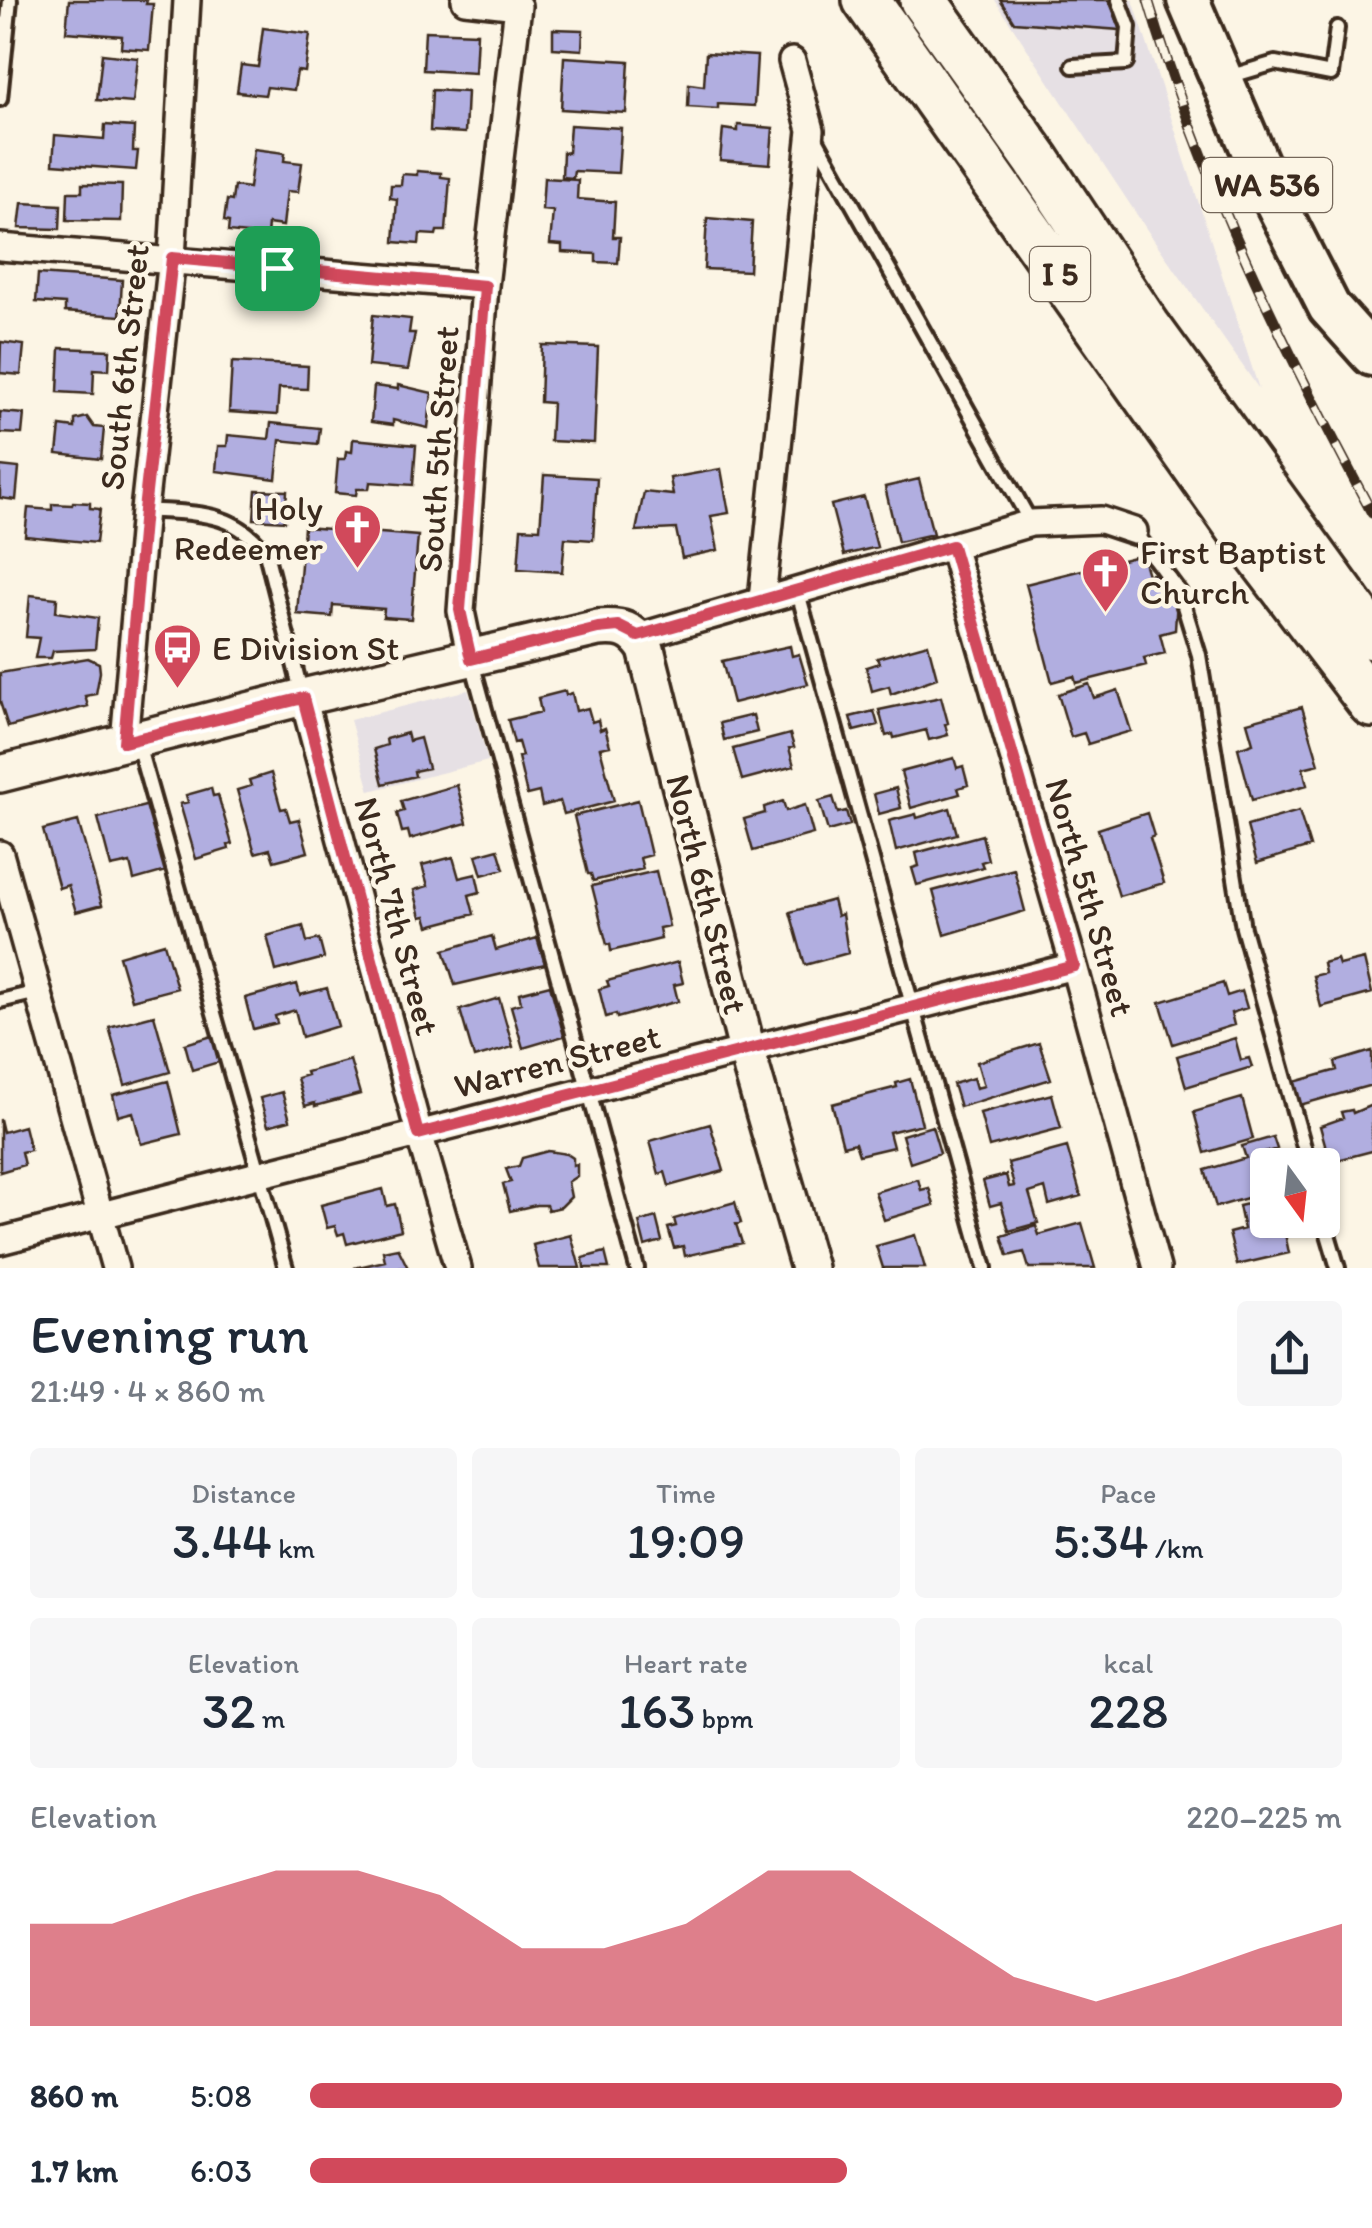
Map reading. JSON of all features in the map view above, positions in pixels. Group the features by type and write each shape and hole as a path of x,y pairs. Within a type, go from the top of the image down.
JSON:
{"highway":[{"path":"835,0 1080,345 1254,549"},
{"name":"I 5","path":"866,0 1254,549 1372,704"},
{"name":"I 5","path":"923,0 1158,341 1372,636"},
{"path":"954,0 990,58 1036,160"}],"main road":[{"name":"WA 536","path":"1188,0 1268,187 1329,307 1372,355"}],"street":[{"name":"South 6th Street","path":"130,740 144,510 172,258 187,0"},
{"name":"South 5th Street","path":"465,0 518,6 485,286 460,610 471,659"},
{"path":"762,598 811,130 792,61"},
{"path":"0,247 485,286"},
{"path":"0,774 598,628 618,626 638,636 1031,523 1101,520 1134,531"},
{"name":"North 5th Street","path":"952,546 1157,1268"},
{"name":"North 6th Street","path":"638,636 646,649 746,1048 809,1268"},
{"name":"North 7th Street","path":"303,698 418,1134 458,1268"},
{"path":"0,854 114,1268"},
{"name":"Warren Street","path":"0,1240 1074,966"}],"lane":[{"path":"0,100 10,0"},
{"path":"1073,66 1126,64 1129,27 1118,0"},
{"path":"1221,80 1275,63 1332,74 1336,28"},
{"path":"811,130 1031,523"},
{"path":"144,510 215,516 251,534 266,553 303,698"},
{"path":"1134,531 1180,593 1198,655 1243,928 1304,1148"},
{"path":"797,589 985,1268"},
{"path":"471,659 637,1268"},
{"path":"130,740 286,1268"},
{"path":"0,1002 38,992"},
{"path":"1329,1238 1338,1268"}],"shaded area":[{"path":"995,0 1133,0 1259,389 1147,230"},
{"path":"468,690 488,761 370,791 350,720"}],"building":[{"path":"69,0 147,0 146,4 153,4 149,50 121,48 122,36 66,32"},
{"path":"1000,0 1109,0 1121,30 1014,22"},
{"path":"263,28 310,34 305,72 297,71 294,90 267,87 265,95 237,92 241,65 258,67"},
{"path":"553,29 583,30 582,50 553,48"},
{"path":"425,31 477,33 475,73 423,70"},
{"path":"706,53 757,56 754,106 688,107 689,84 704,86"},
{"path":"102,54 138,58 133,103 97,100"},
{"path":"564,57 629,61 626,113 561,109"},
{"path":"432,90 467,92 465,133 430,131"},
{"path":"105,125 134,127 136,170 53,164 55,135 104,139"},
{"path":"570,125 621,128 618,173 574,171 573,178 562,177"},
{"path":"738,125 773,128 770,164 720,160 723,129 738,131"},
{"path":"254,149 285,153 284,161 302,163 298,192 287,191 283,226 268,224 267,236 228,232 229,222 224,221 234,186 249,188"},
{"path":"417,171 441,173 441,177 450,178 446,231 420,234 419,244 394,242 397,199 390,198 391,185 401,185 402,174 417,175"},
{"path":"544,178 578,180 577,199 615,202 613,237 620,237 618,263 596,262 596,254 562,252 562,245 550,244 553,211 542,210"},
{"path":"82,184 122,185 121,221 67,220 68,192 82,192"},
{"path":"22,203 61,205 60,229 19,228"},
{"path":"707,218 752,222 749,271 704,269"},
{"path":"38,274 122,280 120,316 65,312 65,304 36,302"},
{"path":"373,315 411,319 409,333 415,333 408,370 368,366"},
{"path":"1,342 24,345 21,375 0,373"},
{"path":"542,345 598,347 594,443 550,441 552,403 540,402"},
{"path":"60,348 110,350 109,370 94,369 93,394 58,392"},
{"path":"232,362 308,366 307,389 279,388 277,415 229,412"},
{"path":"398,385 432,393 428,428 393,420 393,425 371,422 374,386 398,389"},
{"path":"0,412 24,414 22,434 0,433"},
{"path":"87,417 94,427 104,428 101,459 57,454 60,426 75,428 75,420"},
{"path":"271,423 320,428 318,444 280,440 276,479 216,471 218,446 227,446 228,435 269,439"},
{"path":"353,439 416,445 413,485 370,482 369,489 357,489 356,495 335,493 338,459 345,459 346,451 352,452"},
{"path":"0,466 19,468 16,500 0,498"},
{"path":"721,469 729,513 711,516 718,550 682,558 676,529 636,531 644,492 673,495 670,478"},
{"path":"544,475 597,478 593,540 565,538 562,572 518,569 521,528 540,529"},
{"path":"919,479 933,534 898,542 885,487"},
{"path":"256,490 287,491 285,521 254,519"},
{"path":"864,497 877,547 844,555 831,505"},
{"path":"90,503 90,508 100,509 96,543 25,536 28,508 52,510 52,504"},
{"name":"Holy Redeemer","path":"304,527 418,536 411,619 383,617 384,609 333,605 332,617 297,614"},
{"name":"First Baptist Church","path":"1142,555 1148,575 1159,572 1177,599 1175,630 1160,634 1165,653 1144,658 1146,665 1076,683 1074,676 1052,682 1026,584"},
{"path":"30,595 57,598 56,612 98,618 95,649 53,651 51,658 35,658 39,638 26,637"},
{"path":"928,644 937,678 891,694 889,686 872,691 866,667 879,663 877,658"},
{"path":"790,646 792,656 799,654 808,684 733,703 722,661"},
{"path":"88,658 99,663 100,672 96,694 85,696 88,706 8,727 0,702 0,673"},
{"path":"1089,684 1094,698 1118,690 1131,731 1088,744 1084,733 1071,737 1058,694"},
{"path":"565,691 566,695 572,693 576,711 588,708 592,722 598,720 600,730 605,728 610,746 600,748 614,801 564,814 560,801 542,806 539,792 527,795 518,757 522,756 508,720 541,712 538,698"},
{"path":"941,697 948,735 929,740 926,730 894,738 893,734 886,736 879,710"},
{"path":"1302,707 1319,764 1303,768 1307,785 1252,800 1238,748 1253,743 1247,722"},
{"path":"874,711 878,725 854,731 850,717"},
{"path":"753,715 757,732 724,740 720,723"},
{"path":"407,733 409,741 420,738 428,768 414,771 415,776 383,784 374,749 387,745 386,739"},
{"path":"790,734 794,766 742,780 733,749"},
{"path":"954,758 957,768 963,766 968,785 958,788 960,794 911,808 901,772"},
{"path":"271,773 281,809 286,808 290,821 299,819 308,852 274,861 270,849 255,853 237,790 251,786 249,780"},
{"path":"457,785 467,823 410,839 408,831 402,832 397,813 404,811 401,801"},
{"path":"211,788 213,796 218,795 232,844 229,849 196,859 180,804 188,802 186,795"},
{"path":"896,788 901,808 879,814 874,794"},
{"path":"833,797 838,813 846,811 850,825 828,831 819,801"},
{"path":"638,800 651,855 640,858 643,869 593,881 574,816"},
{"path":"783,801 786,811 805,805 813,834 753,851 744,819 765,813 764,807"},
{"path":"149,805 166,871 134,880 130,863 111,867 98,818"},
{"path":"950,808 957,834 896,851 889,821"},
{"path":"1299,811 1310,847 1257,863 1247,826"},
{"path":"1147,813 1164,883 1119,896 1098,829"},
{"path":"78,821 102,905 76,912 68,885 59,888 43,830"},
{"path":"982,835 988,860 981,862 983,867 917,885 912,868 919,866 916,853"},
{"path":"498,849 504,869 482,875 476,855"},
{"path":"453,857 459,878 476,874 480,892 469,895 474,914 429,926 426,916 421,917 414,890 428,886 422,865"},
{"path":"1014,869 1025,911 945,935 933,891"},
{"path":"656,871 669,926 659,928 661,939 611,951 592,886"},
{"path":"833,900 837,916 842,914 848,953 805,965 790,912"},
{"path":"303,926 307,942 319,939 324,958 276,971 267,936"},
{"path":"492,936 496,950 537,938 545,964 455,985 444,950"},
{"path":"164,943 177,988 132,1000 119,956"},
{"path":"1337,959 1339,965 1364,959 1372,993 1321,1007 1313,976 1325,973 1323,963"},
{"path":"678,962 683,983 674,985 678,1001 617,1018 616,1014 606,1017 599,989 609,986 607,981"},
{"path":"1223,983 1227,996 1242,991 1247,1008 1231,1013 1234,1025 1173,1044 1160,1002"},
{"path":"297,984 300,995 327,988 338,1026 302,1037 295,1010 275,1016 277,1023 253,1029 245,998"},
{"path":"550,985 564,1036 523,1048 511,1006 521,1003 519,993"},
{"path":"499,998 513,1047 474,1058 460,1010"},
{"path":"154,1015 170,1072 125,1085 109,1027"},
{"path":"212,1036 219,1062 192,1070 185,1044"},
{"path":"1235,1038 1241,1060 1249,1058 1252,1067 1186,1087 1177,1056"},
{"path":"1039,1043 1051,1079 960,1107 953,1084 973,1078 976,1088 984,1086 977,1062"},
{"path":"1372,1051 1372,1085 1300,1105 1294,1082 1337,1070 1335,1062"},
{"path":"350,1060 360,1094 305,1106 297,1078"},
{"path":"910,1079 922,1124 889,1132 893,1147 859,1155 855,1143 843,1146 832,1104 897,1087 896,1083"},
{"path":"168,1081 181,1134 141,1144 133,1112 118,1116 113,1095"},
{"path":"282,1092 290,1120 268,1126 260,1098"},
{"path":"1052,1094 1061,1128 989,1147 980,1113"},
{"path":"1242,1098 1253,1139 1205,1153 1194,1112"},
{"path":"1372,1105 1372,1151 1340,1159 1340,1148 1326,1148 1320,1126 1343,1118 1341,1112 1353,1113"},
{"path":"0,1119 3,1132 24,1126 30,1150 21,1152 24,1165 0,1172"},
{"path":"710,1124 724,1171 669,1186 665,1172 659,1174 650,1141"},
{"path":"932,1126 940,1153 910,1163 902,1135"},
{"path":"1273,1137 1277,1148 1250,1148 1250,1197 1216,1207 1205,1170 1246,1158 1242,1146"},
{"path":"1067,1147 1081,1196 1049,1205 1045,1188 1029,1193 1038,1223 1009,1231 1001,1203 990,1206 983,1181 1006,1175 1009,1187 1014,1186 1008,1163"},
{"path":"548,1151 567,1154 573,1158 573,1165 577,1164 577,1176 568,1182 571,1197 561,1207 548,1210 546,1205 536,1205 510,1211 503,1184 511,1182 506,1169 519,1166 522,1158"},
{"path":"918,1179 921,1190 929,1188 934,1205 884,1220 875,1192"},
{"path":"383,1189 387,1206 395,1204 401,1230 347,1244 344,1233 338,1235 335,1226 327,1228 321,1205"},
{"path":"735,1202 742,1243 685,1256 683,1246 674,1248 668,1228 676,1226 674,1219"},
{"path":"1250,1204 1250,1238 1286,1238 1289,1253 1237,1265 1229,1233 1244,1229 1239,1206"},
{"path":"656,1217 662,1241 645,1246 639,1222"},
{"path":"1082,1223 1095,1268 1029,1268 1024,1252 1008,1256 1002,1236 1036,1226 1039,1235"},
{"path":"571,1235 580,1268 539,1268 533,1245"},
{"path":"915,1235 925,1268 883,1268 876,1246"},
{"path":"398,1248 408,1268 354,1268 385,1261 383,1251"},
{"path":"605,1252 609,1268 584,1268 583,1258"}],"railway":[{"path":"1148,0 1219,198 1307,388 1372,513"}],"place":[{"name":"Holy Redeemer","path":"358,570"},
{"name":"First Baptist Church","path":"1105,614"},
{"name":"E Division St","path":"177,690"}],"route":[{"path":"172,258 277,268 485,286 460,610 471,659 598,628 618,626 638,636 952,546 1074,966 418,1134 303,698 124,742 172,258"}]}
